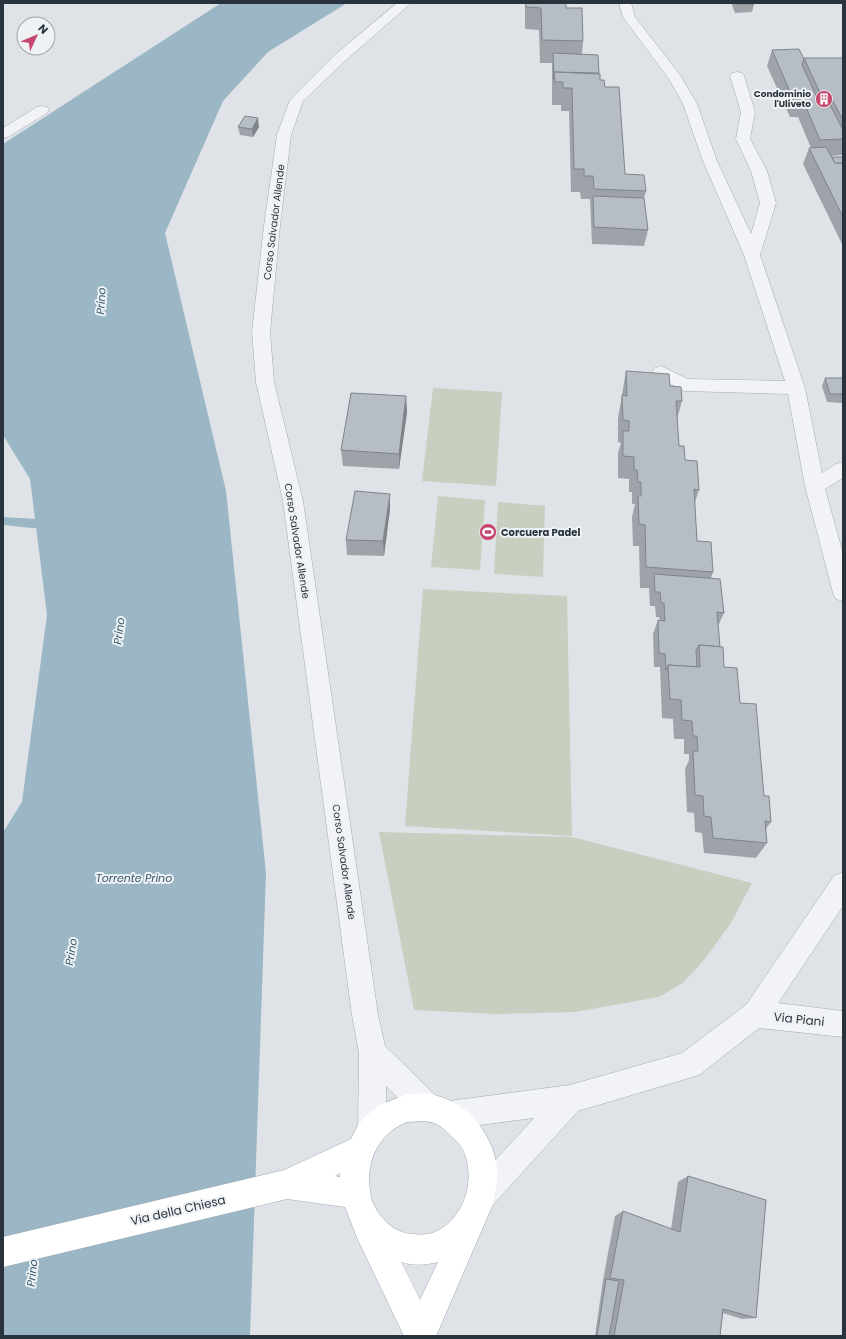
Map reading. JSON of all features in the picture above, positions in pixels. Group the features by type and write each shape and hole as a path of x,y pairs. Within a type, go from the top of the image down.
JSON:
{"main road":[{"path":"287,1184 366,1139 388,1116 407,1108 439,1111 466,1130 478,1149 483,1173 477,1208 420,1335"},
{"path":"366,1139 354,1171 359,1205 420,1335"},
{"name":"Via della Chiesa","path":"3,1252 287,1184 359,1205"},
{"path":"359,1205 377,1234 396,1246 417,1251 438,1248 458,1237 477,1208"}],"street":[{"name":"Corso Salvador Allende","path":"366,1139 373,1053 365,1015 293,501 265,382 261,332 272,226 284,135 297,100 340,57 405,3"},
{"path":"625,3 629,17 676,78 690,104 710,161 752,255 796,388 815,486 843,593"},
{"path":"737,76 748,112 743,140 759,170 768,203 752,255"},
{"path":"3,134 42,110"},
{"path":"661,372 685,385 796,388"},
{"path":"815,486 843,469"},
{"path":"373,1053 439,1111 570,1099 688,1065 755,1014 843,884"},
{"name":"Via Piani","path":"755,1014 843,1024"},
{"path":"477,1208 570,1099"}],"green space":[{"path":"433,388 502,392 496,486 422,481"},
{"path":"438,496 485,500 480,570 431,567"},
{"path":"498,502 545,506 543,577 494,574"},
{"path":"423,589 567,596 572,836 405,826"},
{"path":"379,832 572,837 752,883 731,923 705,959 683,983 659,997 575,1012 496,1014 414,1010"}],"water":[{"name":"Torrente Prino","path":"221,3 347,3 268,52 223,101 165,233 226,491 266,873 250,1336 3,1336 3,832 22,802 47,615 30,479 3,435 3,144"}],"building":[{"path":"526,3 566,3 566,8 582,8 583,41 542,40 541,8 526,7"},
{"path":"736,3 754,3 754,4 737,4"},
{"path":"799,49 804,59 802,65 819,102 828,101 843,130 843,139 820,140 803,100 794,101 772,50"},
{"path":"553,53 598,55 599,73 554,72 554,79"},
{"path":"804,58 843,58 843,120 830,95 821,95"},
{"path":"554,72 600,74 600,80 604,80 605,87 619,87 625,174 644,175 646,191 594,189 593,176 584,176 584,169 574,169 572,88 563,88 563,82 555,82"},
{"path":"245,116 258,118 252,129 238,127"},
{"path":"826,147 835,163 843,163 843,217 809,148"},
{"path":"832,157 843,157 843,163 835,163"},
{"path":"593,196 644,198 648,230 594,227"},
{"path":"626,371 669,374 670,386 681,387 682,401 676,401 679,446 684,446 685,460 697,461 699,490 694,489 697,541 711,542 713,572 646,567 645,525 639,524 638,496 641,496 641,482 638,482 637,470 634,470 634,457 623,456 623,431 629,431 629,421 623,420 622,395 627,396"},
{"path":"825,378 843,378 843,394 830,394"},
{"path":"351,393 406,396 399,454 341,450"},
{"path":"355,491 390,494 383,541 346,540"},
{"path":"654,574 720,579 724,613 717,612 720,647 699,645 696,651 697,667 668,665 666,670 665,654 659,653 658,620 665,621 664,603 661,603 660,592 655,592"},
{"path":"699,645 723,647 724,667 737,668 740,703 756,704 764,796 769,796 771,822 765,821 767,843 713,838 711,817 704,816 703,796 695,795 693,751 698,751 697,736 693,736 692,721 682,720 681,700 670,699 668,665 700,667"},
{"path":"688,1176 766,1200 756,1318 723,1309 720,1336 614,1336 624,1280 610,1278 623,1211 680,1232"},
{"path":"606,1279 619,1281 609,1336 597,1336"}],"waterway":[{"path":"3,521 35,524 50,523"}],"place":[{"name":"Condominio l'Uliveto","path":"824,99"},
{"name":"Corcuera Padel","path":"488,532"}],"water label":[{"name":"Prino","path":"101,301"},
{"name":"Prino","path":"119,631"},
{"name":"Prino","path":"71,952"},
{"name":"Prino","path":"32,1273"}]}
